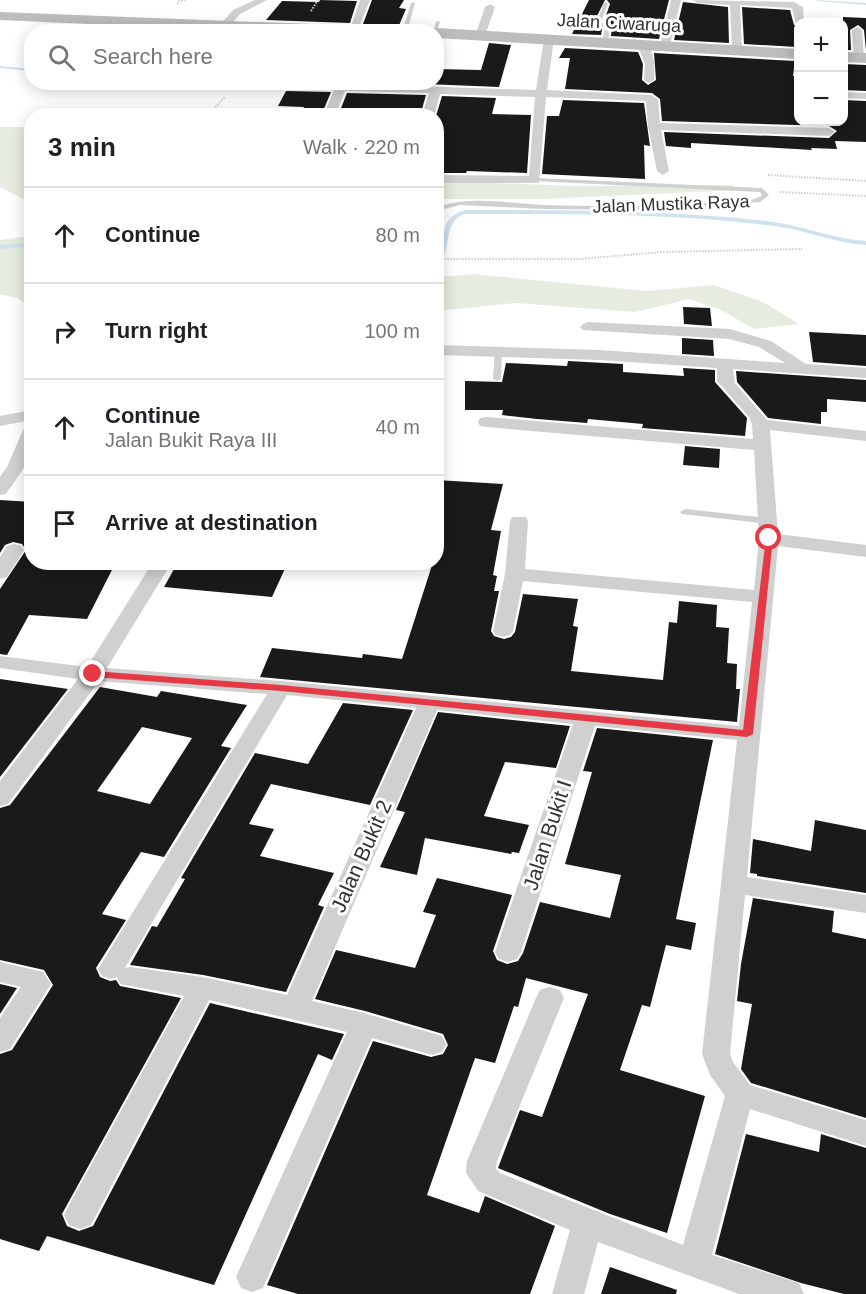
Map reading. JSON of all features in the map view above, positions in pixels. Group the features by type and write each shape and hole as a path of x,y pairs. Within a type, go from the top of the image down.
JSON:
{"street":[{"path":"231,24 230,16 237,10 262,0"},
{"path":"355,24 365,0"},
{"path":"665,45 676,0"},
{"path":"698,0 796,5 799,18"},
{"path":"735,2 737,50"},
{"path":"480,36 490,8"},
{"path":"0,15 79,24"},
{"name":"Jalan Ciwaruga","path":"444,30 480,36 794,54"},
{"path":"856,58 857,30"},
{"path":"444,179 535,180 541,93 549,39"},
{"path":"642,44 650,64 650,80"},
{"path":"333,108 341,90"},
{"path":"430,108 435,90 651,98 663,171"},
{"path":"848,95 866,96"},
{"path":"654,126 829,132"},
{"path":"588,327 730,334 765,344 801,368"},
{"path":"444,350 725,363 866,373"},
{"path":"725,363 725,381 756,414 761,424 768,530 716,1054 720,1067 740,1094 866,1133"},
{"path":"0,421 24,416"},
{"path":"486,422 762,445"},
{"path":"761,424 866,436"},
{"path":"0,490 16,467 24,448"},
{"path":"503,631 515,574 519,520"},
{"path":"768,530 866,551"},
{"path":"0,573 14,550"},
{"path":"0,798 93,674 158,570"},
{"path":"515,574 763,597"},
{"path":"0,662 93,674 281,688 747,734"},
{"path":"281,688 120,973 203,987 294,1010 364,1024 432,1044"},
{"name":"Jalan Bukit 2","path":"294,1010 429,703"},
{"name":"Jalan Bukit I","path":"508,952 586,718"},
{"path":"734,884 866,904"},
{"path":"0,972 33,979 37,984 0,1041"},
{"path":"80,1215 203,987"},
{"path":"550,998 482,1161 481,1173 489,1182 769,1292"},
{"path":"252,1277 364,1024"},
{"path":"694,1263 740,1094"},
{"path":"567,1294 588,1222"}],"lane":[{"path":"406,24 413,3"},
{"path":"604,42 608,27 598,23 606,3"},
{"name":"Jalan Mustika Raya","path":"444,206 463,204 559,208 703,205 760,200 766,195 762,190 727,187 535,180"},
{"path":"496,379 498,351"},
{"path":"685,512 768,530"}],"path":[{"path":"762,190 866,196"},
{"path":"444,258 580,258 662,252 802,249"}],"shaded area":[{"path":"0,127 24,127 24,199 0,187"},
{"path":"444,181 575,186 732,185 739,190 543,199 444,199"},
{"path":"24,237 24,302 17,298 0,294 0,240"},
{"path":"473,274 647,291 714,285 763,302 799,324 754,329 721,310 689,299 635,312 516,303 444,310 444,276"}],"building":[{"path":"320,0 357,1 350,23 266,20 282,1 319,2"},
{"path":"372,0 404,0 399,8 406,9 400,24 363,24"},
{"path":"589,0 605,0 594,22 602,29 601,35 572,34"},
{"path":"607,0 669,0 659,39 611,36 612,26 604,21 610,4"},
{"path":"683,2 728,7 729,43 674,40"},
{"path":"742,7 790,10 794,25 794,47 744,44"},
{"path":"843,17 866,18 866,51 864,30 858,25 850,30 851,50 848,50 848,18"},
{"path":"489,43 511,45 499,87 444,85 444,69 481,70"},
{"path":"565,48 638,52 643,64 642,80 648,85 656,80 654,53 794,61 794,125 662,121 660,99 652,93 565,89 570,58 559,58"},
{"path":"848,64 866,65 866,91 848,90"},
{"path":"286,91 331,92 324,108 278,106"},
{"path":"347,93 426,95 422,108 341,108"},
{"path":"442,96 496,98 492,114 531,115 527,173 467,171 466,173 444,173 444,108 438,108"},
{"path":"563,100 644,103 650,146 644,145 645,179 542,174 547,116 559,116"},
{"path":"848,100 866,101 866,142 835,141 837,149 811,148 812,150 691,143 691,148 666,146 664,132 829,138 837,131 829,126 848,126"},
{"path":"683,307 710,308 712,326 684,324"},
{"path":"809,332 866,335 866,366 813,362"},
{"path":"682,338 713,340 714,356 682,354"},
{"path":"568,361 623,364 623,372 684,376 683,368 715,370 715,382 747,418 745,436 642,428 643,424 588,419 587,423 537,419 502,415 503,410 465,410 465,381 502,382 506,363 567,366"},
{"path":"736,371 866,380 866,402 827,399 827,412 821,412 821,424 768,418 737,382"},
{"path":"685,446 720,449 719,468 683,465"},
{"path":"444,480 503,484 491,530 501,531 493,575 497,576 494,591 499,591 491,631 494,636 504,639 511,637 515,632 523,594 578,599 573,626 578,627 571,671 663,680 669,622 677,623 679,601 717,605 716,627 729,628 727,663 737,664 736,689 740,689 737,722 260,677 272,648 362,658 363,654 402,659 430,570 444,570"},
{"path":"0,500 24,502 24,547 22,544 13,542 5,545 0,553"},
{"path":"24,553 24,570 112,570 87,619 29,615 7,655 0,654 0,589"},
{"path":"174,570 284,570 272,597 164,587"},
{"path":"0,679 68,689 0,777"},
{"path":"100,687 157,697 161,691 247,705 221,746 231,748 164,857 141,852 102,914 126,920 96,968 100,977 110,981 116,980 120,986 181,998 62,1214 67,1226 79,1231 93,1226 210,1003 344,1034 332,1060 318,1054 214,1285 47,1236 39,1251 0,1239 0,1054 12,1050 53,985 44,970 0,960 0,808 10,805","holes":["142,727 192,738 150,804 97,791"]},
{"path":"343,703 413,710 370,805 271,784 249,824 274,829 260,856 334,873 318,905 324,907 286,992 203,975 130,965 152,926 157,927 185,879 181,878 255,753 308,764"},
{"path":"438,712 570,726 556,768 505,762 484,816 529,825 519,853 512,852 511,854 425,838 417,875 380,867 405,812 396,810"},
{"path":"597,728 713,740 676,919 696,923 691,950 666,945 650,1007 642,1005 620,1070 705,1096 667,1233 610,1214 498,1168 520,1110 542,1117 588,994 526,978 518,1007 514,1006 495,1063 475,1058 427,1195 479,1213 485,1196 555,1226 530,1294 298,1294 267,1285 373,1041 431,1057 443,1054 448,1045 443,1034 315,999 336,950 415,968 436,915 423,912 437,878 512,895 493,951 497,960 507,964 518,961 523,953 540,902 610,918 621,875 565,864 592,772 583,771"},
{"path":"815,820 866,830 866,893 750,873 753,839 811,851"},
{"path":"753,898 834,911 832,932 866,939 866,1118 751,1083 741,1069 752,1004 737,1001"},
{"path":"0,984 17,988 0,1014"},
{"path":"746,1134 819,1152 821,1134 866,1148 866,1294 844,1294 801,1283 715,1254"},
{"path":"610,1267 677,1290 676,1294 601,1294"}],"waterway":[{"path":"818,0 866,4"},
{"path":"0,67 24,69"},
{"path":"444,249 449,223 457,214 465,212 617,213 731,219 780,225 841,240 866,243"},
{"path":"0,247 24,245"}],"route":[{"path":"93,674 281,688 747,734 751,720 769,538"}]}
